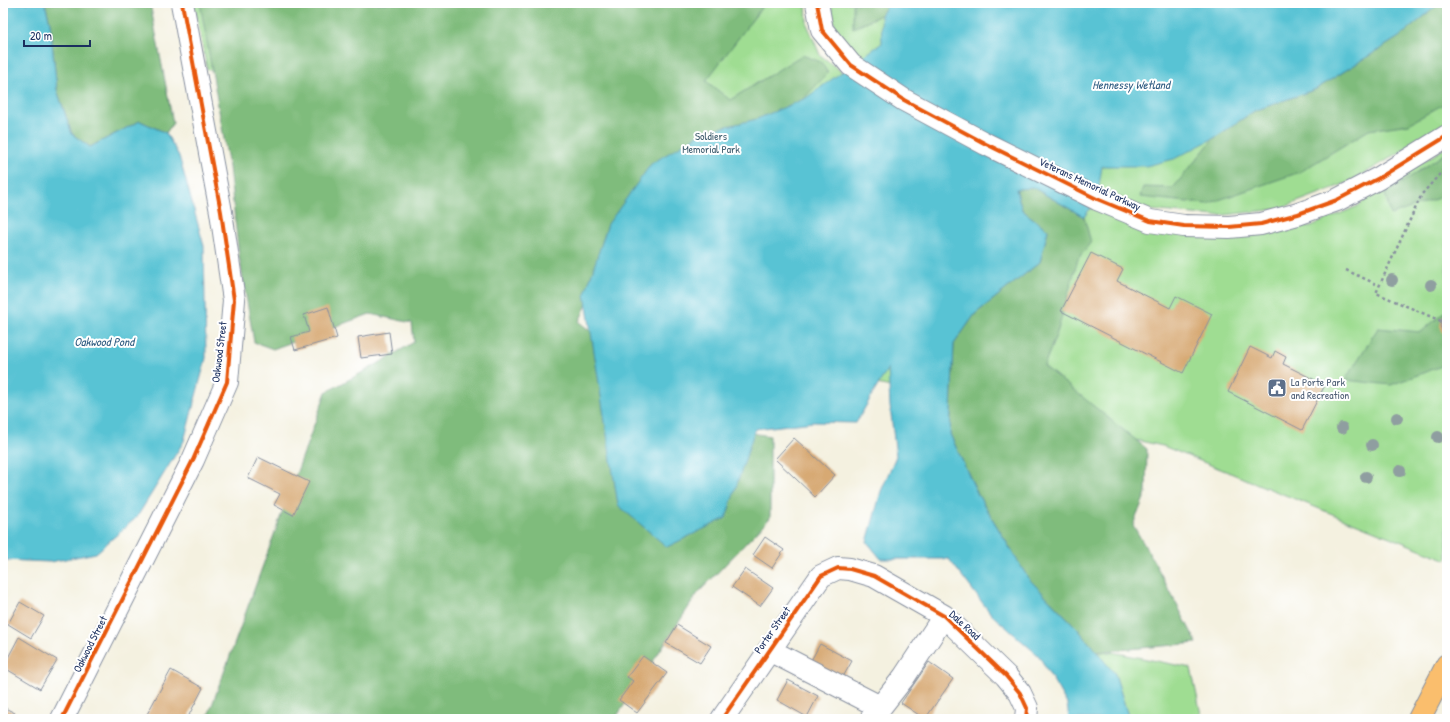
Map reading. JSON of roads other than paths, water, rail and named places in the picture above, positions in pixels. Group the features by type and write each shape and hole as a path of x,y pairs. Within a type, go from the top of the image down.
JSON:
{"main road":[{"path":"1419,719 1447,665"}],"street":[{"name":"Oakwood Street","path":"62,719 193,460 227,382 234,300 221,212 182,3"},
{"name":"Veterans Memorial Parkway","path":"817,3 822,30 851,65 918,107 986,144 1096,199 1150,221 1184,226 1229,227 1261,224 1298,214 1337,200 1379,178 1447,136"},
{"name":"Porter Street","path":"722,719 821,576 838,568 850,569"},
{"name":"Dale Road","path":"850,569 874,576 944,616 1006,676 1020,693 1027,714"},
{"path":"769,650 876,713 904,677 944,616"}],"water":[{"name":"Oakwood Pond","path":"3,3 45,3 50,23 57,90 72,134 90,147 140,121 166,133 179,156 204,246 206,358 184,441 137,517 96,553 50,562 3,560"},
{"name":"Hennessy Wetland","path":"889,3 1440,3 1399,37 1316,89 1254,111 1214,138 1174,159 1146,166 1102,166 1097,199 1084,217 1034,188 1016,189 1022,210 1048,230 1040,262 975,314 954,344 950,434 978,495 1028,578 1076,627 1115,674 1129,719 1069,719 1067,704 1039,656 991,614 949,559 881,559 867,542 881,491 896,456 890,406 888,368 856,423 813,422 755,429 726,518 667,547 618,505 585,294 608,224 651,164 703,132 757,119 806,98 882,43 881,15"}],"place":[{"name":"La Porte Park and Recreation","path":"1277,388"}],"park label":[{"name":"Soldiers Memorial Park","path":"711,142"}]}
